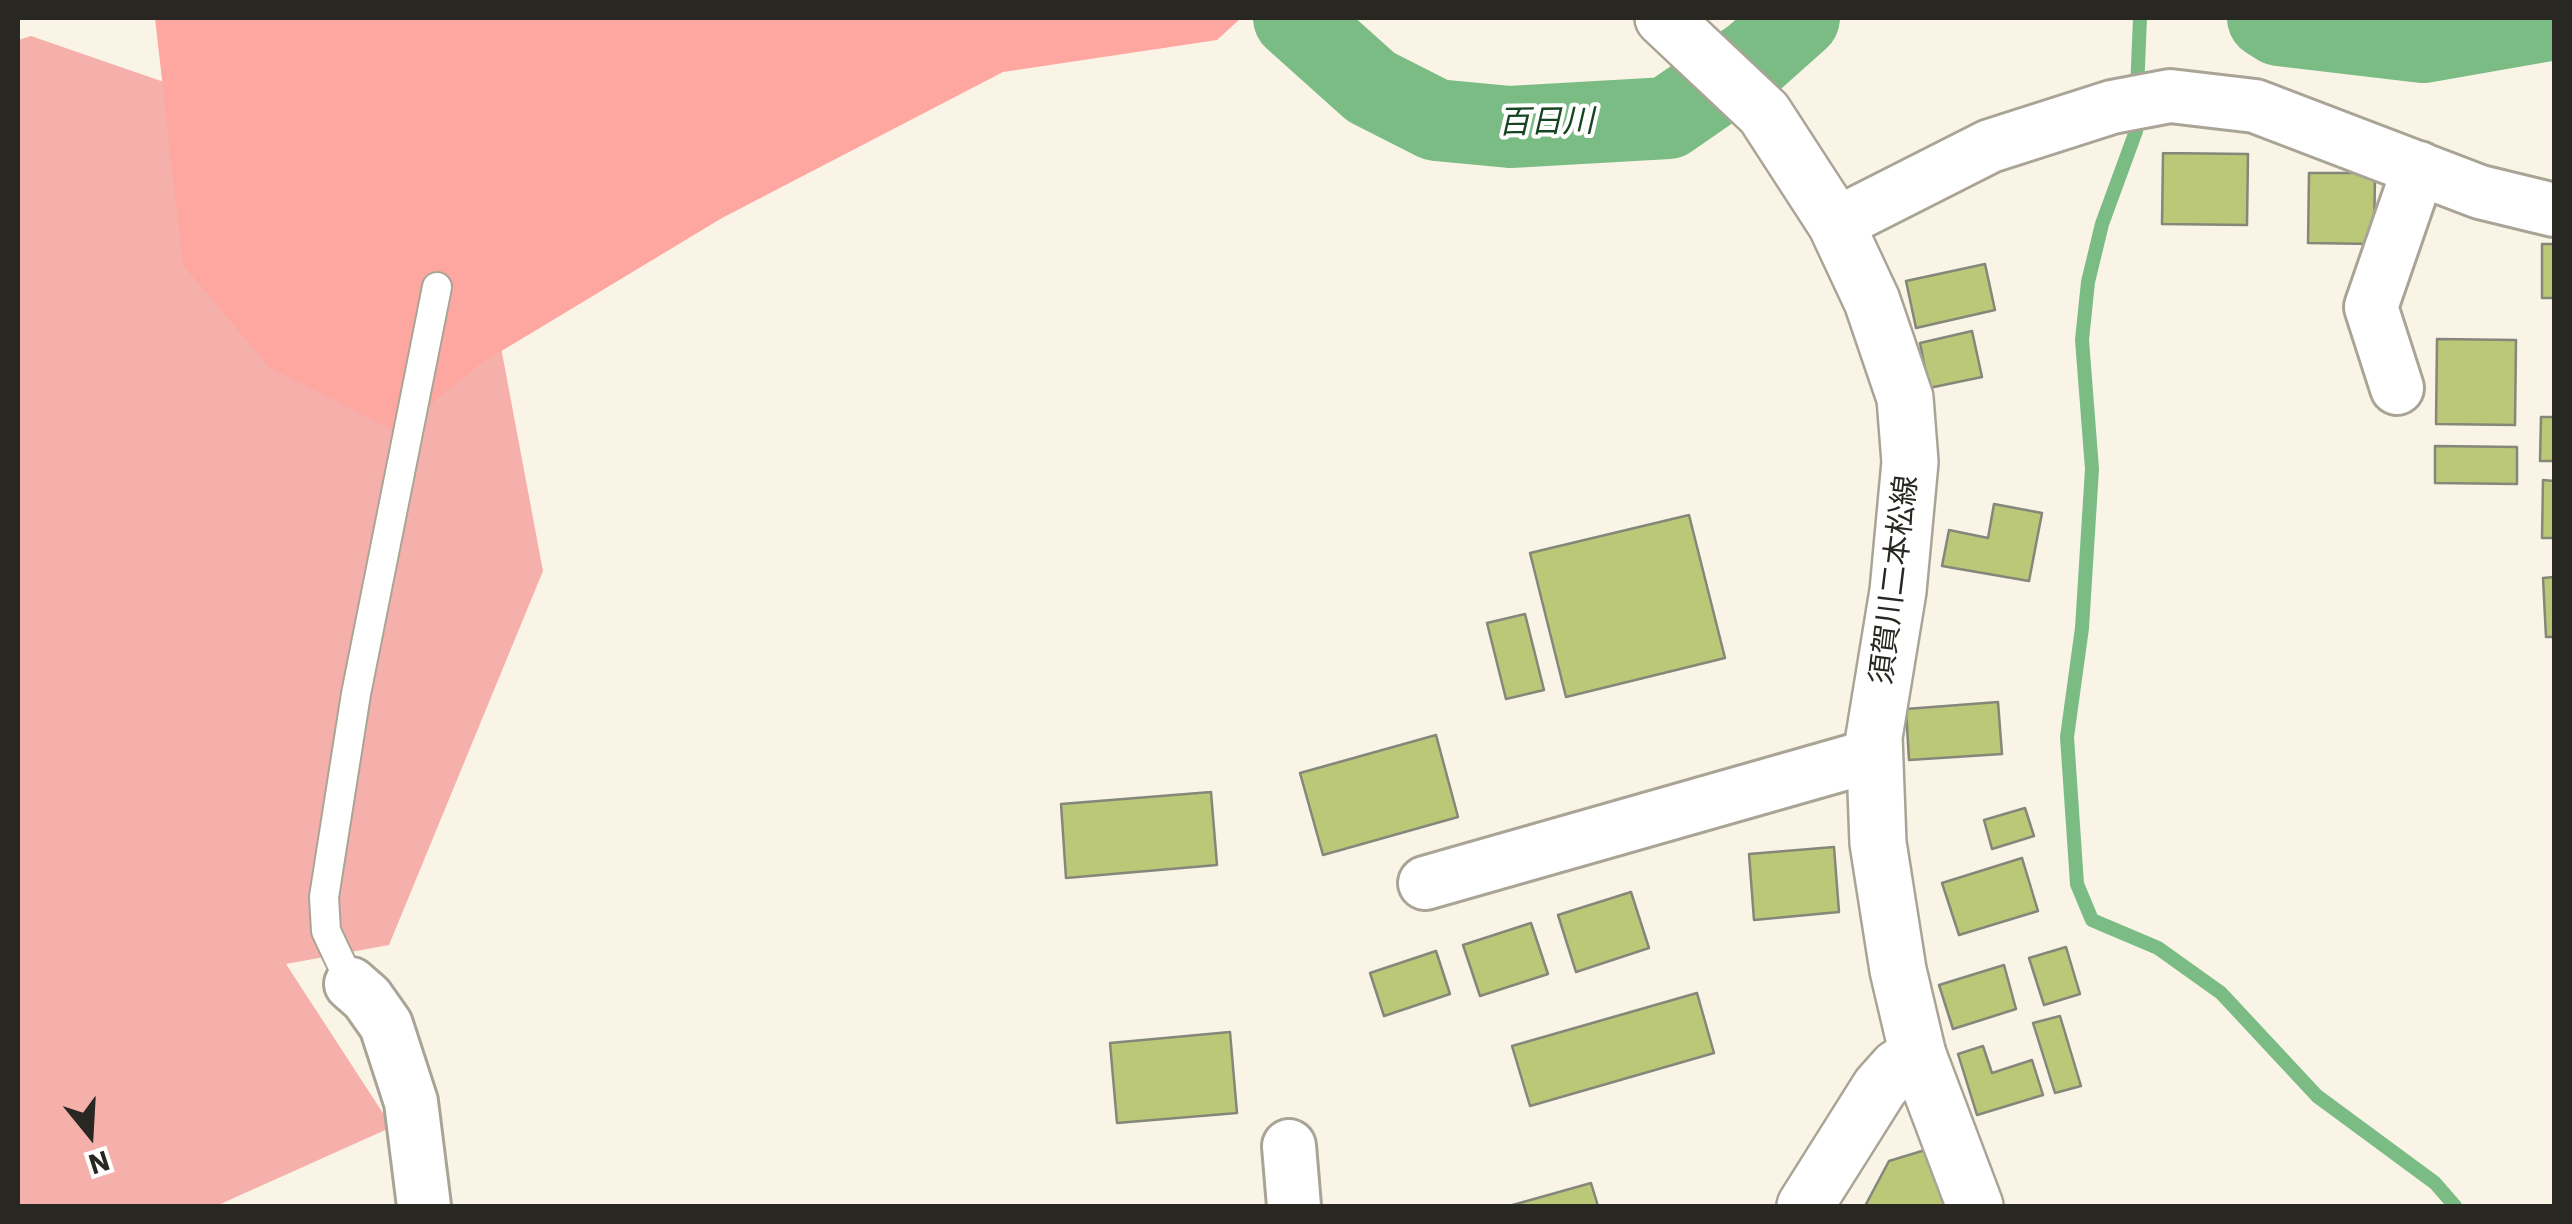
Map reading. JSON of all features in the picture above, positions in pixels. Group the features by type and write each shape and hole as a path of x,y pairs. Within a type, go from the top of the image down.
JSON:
{"main road":[{"name":"須賀川二本松線","path":"1682,35 1764,113 1836,224 1872,301 1905,398 1910,462 1898,592 1874,737 1878,842 1898,970 1918,1055 1975,1206"},
{"path":"1805,1206 1880,1087 1897,1068 1918,1055"}],"street":[{"path":"1836,224 1990,146 2112,107 2170,96 2255,106 2480,192 2554,210"},
{"path":"2397,388 2371,308 2419,168"},
{"path":"1425,882 1874,755"},
{"path":"351,984 386,1025 411,1102 424,1206"},
{"path":"1290,1146 1294,1206"}],"lane":[{"path":"351,984 326,930 324,897 356,694 437,286"}],"shaded area":[{"path":"155,18 1241,18 1217,40 1003,72 722,218 480,364 397,432 270,368 183,265"},
{"path":"31,36 369,153 491,294 543,571 389,945 286,964 392,1127 216,1206 18,1206 18,40"}],"building":[{"path":"2163,153 2248,154 2247,225 2162,224"},
{"path":"2309,173 2375,173 2374,244 2308,243"},
{"path":"2542,244 2554,244 2554,298 2542,298"},
{"path":"1985,264 1995,310 1916,328 1906,281"},
{"path":"1972,331 1982,377 1929,388 1920,343"},
{"path":"2437,339 2516,340 2515,425 2436,424"},
{"path":"2541,417 2554,417 2554,461 2540,461"},
{"path":"2435,446 2517,447 2517,484 2435,483"},
{"path":"2543,480 2554,481 2554,538 2542,538"},
{"path":"1994,504 2042,513 2029,581 1942,566 1949,530 1988,538"},
{"path":"1689,515 1725,658 1566,697 1530,553"},
{"path":"2554,577 2554,637 2546,637 2543,578"},
{"path":"1525,614 1544,690 1506,699 1487,623"},
{"path":"1998,702 2002,754 1909,760 1906,709"},
{"path":"1436,735 1458,817 1323,855 1300,773"},
{"path":"1211,792 1217,865 1066,878 1061,804"},
{"path":"2025,808 2034,836 1992,849 1984,820"},
{"path":"1834,847 1839,912 1754,920 1749,854"},
{"path":"2022,858 2038,911 1959,935 1942,883"},
{"path":"1631,892 1649,948 1576,972 1558,915"},
{"path":"1531,923 1548,974 1480,996 1463,945"},
{"path":"2066,947 2080,994 2044,1005 2029,958"},
{"path":"1436,951 1450,994 1384,1016 1370,973"},
{"path":"2004,965 2016,1009 1953,1029 1939,985"},
{"path":"1697,993 1714,1053 1530,1106 1512,1046"},
{"path":"2060,1016 2081,1086 2055,1093 2033,1023"},
{"path":"1230,1032 1237,1113 1117,1123 1110,1043"},
{"path":"1983,1046 1992,1073 2032,1060 2043,1095 1977,1115 1958,1054"},
{"path":"1935,1147 1954,1206 1865,1206 1889,1161"},
{"path":"1591,1183 1598,1206 1509,1206"}],"waterway":[{"name":"百日川","path":"1294,18 1371,87 1436,120 1510,127 1668,118 1753,59 1799,18"},
{"path":"2137,90 2140,18"},
{"name":"百日川","path":"2268,18 2279,25 2423,42 2554,19"},
{"path":"2136,111 2136,131 2102,224 2088,282 2082,340 2092,469 2082,628 2067,737 2077,884 2092,920 2158,948 2221,993 2317,1096 2435,1183 2455,1206"}]}
